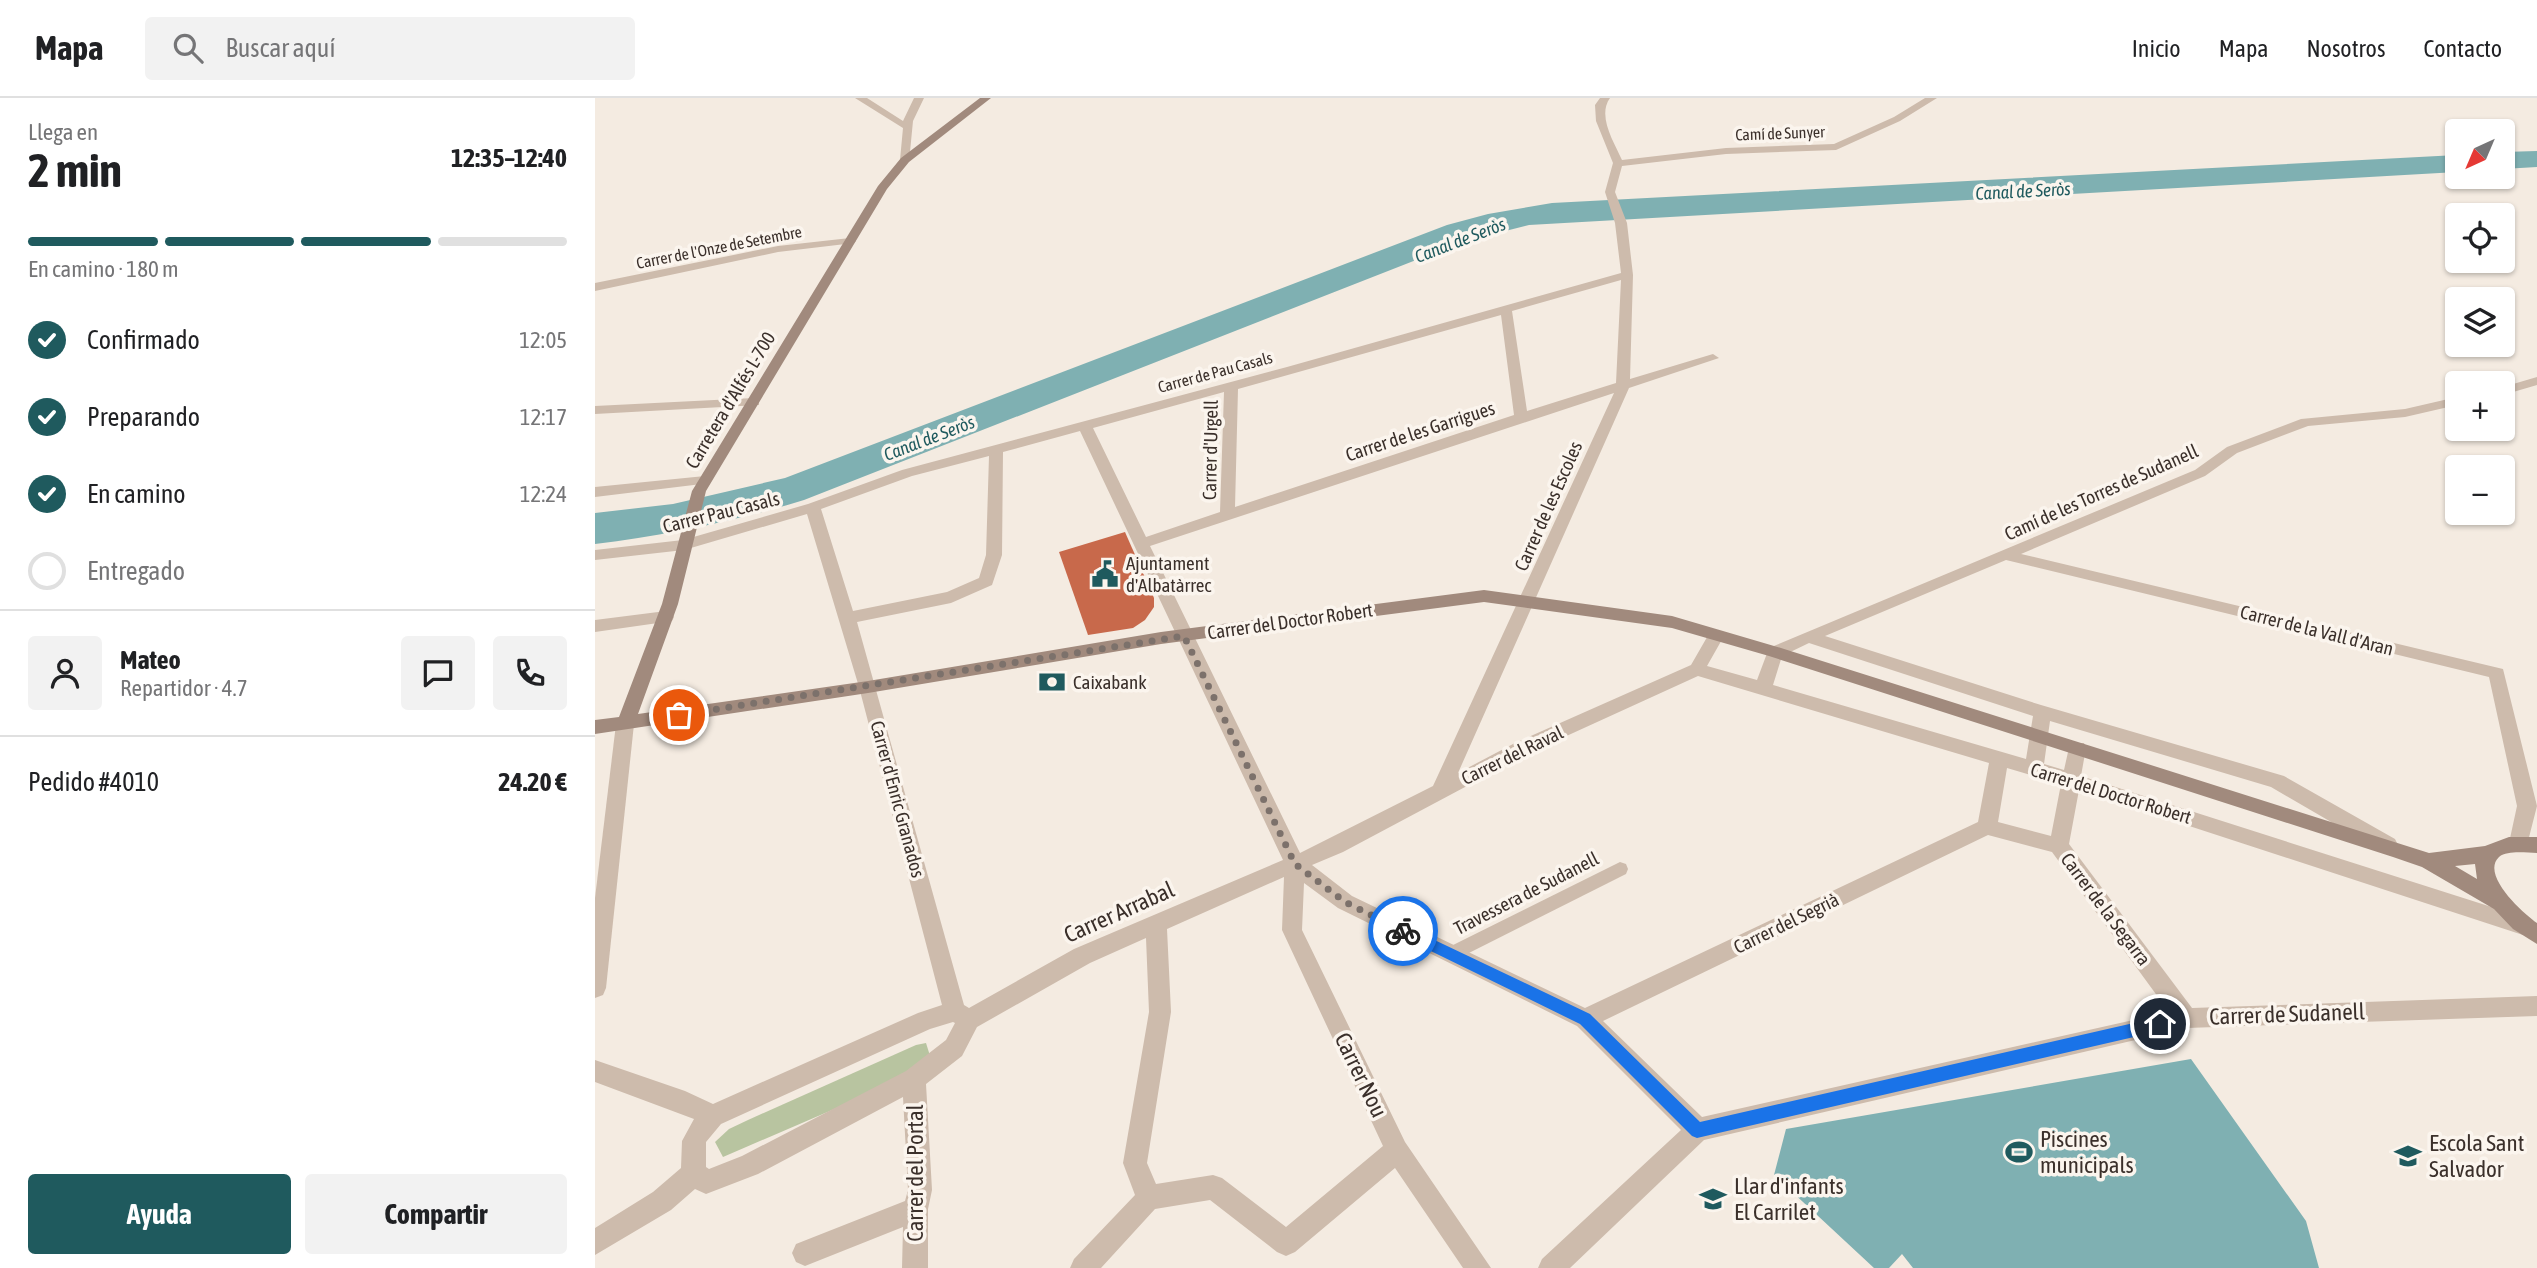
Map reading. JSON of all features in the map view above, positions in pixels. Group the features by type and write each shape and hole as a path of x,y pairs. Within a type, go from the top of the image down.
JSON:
{"street":[{"path":"860,98 907,127"},
{"path":"905,160 907,127 919,98"},
{"name":"Carretera d'Alfés L-700","path":"625,724 666,617 702,486 882,188 905,160 986,98"},
{"path":"1605,98 1599,105 1601,121 1618,163"},
{"name":"Camí de Sunyer","path":"1618,163 1726,151 1836,147 1932,98"},
{"name":"Carrer de les Escoles","path":"1441,790 1623,387 1627,275 1621,223 1610,192 1618,163"},
{"name":"Carrer de l'Onze de Setembre","path":"595,287 778,249 850,241"},
{"name":"Carrer de Pau Casals","path":"813,507 907,473 1627,275"},
{"path":"1506,309 1521,418"},
{"name":"Carrer de les Garrigues","path":"1140,544 1521,418 1713,358"},
{"path":"2515,387 2537,381"},
{"name":"Carrer d'Urgell","path":"1227,515 1231,386"},
{"path":"595,411 754,402"},
{"name":"Camí de les Torres de Sudanell","path":"1808,638 2200,473 2232,450 2306,422 2405,413 2445,404"},
{"path":"1084,426 1295,864 1345,902 1585,1019 1697,1130 1551,1268"},
{"path":"849,618 951,597 986,581 993,555 996,450"},
{"path":"595,492 702,486"},
{"name":"Carrer Pau Casals","path":"595,555 684,545 813,507"},
{"name":"Carrer d'Enric Granados","path":"813,507 849,618 962,1016"},
{"name":"Carrer de la Vall d'Aran","path":"2005,555 2497,673 2532,812 2528,844"},
{"name":"Carrer del Doctor Robert","path":"595,727 869,687 1184,636 1484,596 1672,622 1775,652 2394,849 2429,861 2496,901 2530,930"},
{"path":"595,626 666,617"},
{"path":"1697,670 1716,636"},
{"path":"1763,688 1775,652 1808,638"},
{"name":"Carrer del Doctor Robert","path":"1808,638 2042,712 2277,781 2394,849"},
{"name":"Carrer del Doctor Robert","path":"1697,670 2072,780 2530,930"},
{"name":"Carrer del Raval","path":"1295,864 1336,846 1520,749 1697,670"},
{"path":"2034,769 2042,712"},
{"path":"595,988 625,724"},
{"name":"Carrer de la Segarra","path":"2077,748 2059,846 2187,1018"},
{"path":"1999,758 1987,827 2059,846"},
{"name":"Carrer del Segrià","path":"1585,1019 1987,827"},
{"name":"Carrer del Doctor Robert","path":"2429,861 2489,854 2501,846 2528,844"},
{"path":"2489,854 2484,867 2486,883 2496,901"},
{"name":"Carrer Arrabal","path":"713,1116 926,1020 962,1016 1082,956 1295,864"},
{"name":"Carrer Nou","path":"1295,864 1292,930 1398,1150 1478,1268"},
{"path":"1149,1199 1135,1163 1160,1012 1156,924"},
{"name":"Carrer de Sudanell","path":"1697,1130 2187,1018 2537,1006"},
{"path":"595,1071 685,1101 713,1116 697,1129 692,1150 694,1173 706,1182 748,1165 914,1079 954,1048 962,1016"},
{"name":"Carrer del Portal","path":"914,1079 920,1190 916,1209 915,1268"},
{"path":"1083,1268 1149,1199 1213,1187 1286,1243 1398,1150"},
{"path":"595,1242 662,1201 694,1173"},
{"path":"805,1252 916,1209"}],"lane":[{"name":"Travessera de Sudanell","path":"1451,954 1620,869"}],"green space":[{"path":"926,1043 931,1059 904,1079 723,1157 715,1142 729,1129 748,1120 916,1045"}],"water":[{"path":"2537,151 2537,167 2515,168 2515,152"},
{"name":"Canal de Seròs","path":"2445,156 2445,173 1529,225 1462,242 804,500 701,526 595,544 595,513 673,504 785,478 1447,225 1488,214 1552,203"},
{"name":"Piscines municipals","path":"2191,1059 2306,1221 2319,1268 1913,1268 1902,1254 1889,1268 1874,1268 1774,1175 1786,1129"}],"building":[{"name":"Ajuntament d'Albatàrrec","path":"1125,532 1154,598 1154,607 1145,620 1133,628 1088,635 1059,552"}],"way so far":[{"path":"679,715 1184,636 1295,864 1345,902 1403,931"}],"place":[{"name":"Ajuntament d'Albatàrrec","path":"1105,574"},
{"name":"Caixabank","path":"1052,682"},
{"name":"Piscines municipals","path":"2019,1152"},
{"name":"Escola Sant Salvador","path":"2408,1156"},
{"name":"Llar d'infants El Carrilet","path":"1713,1199"}],"route":[{"path":"1403,931 1585,1019 1697,1130 2160,1024"}]}
